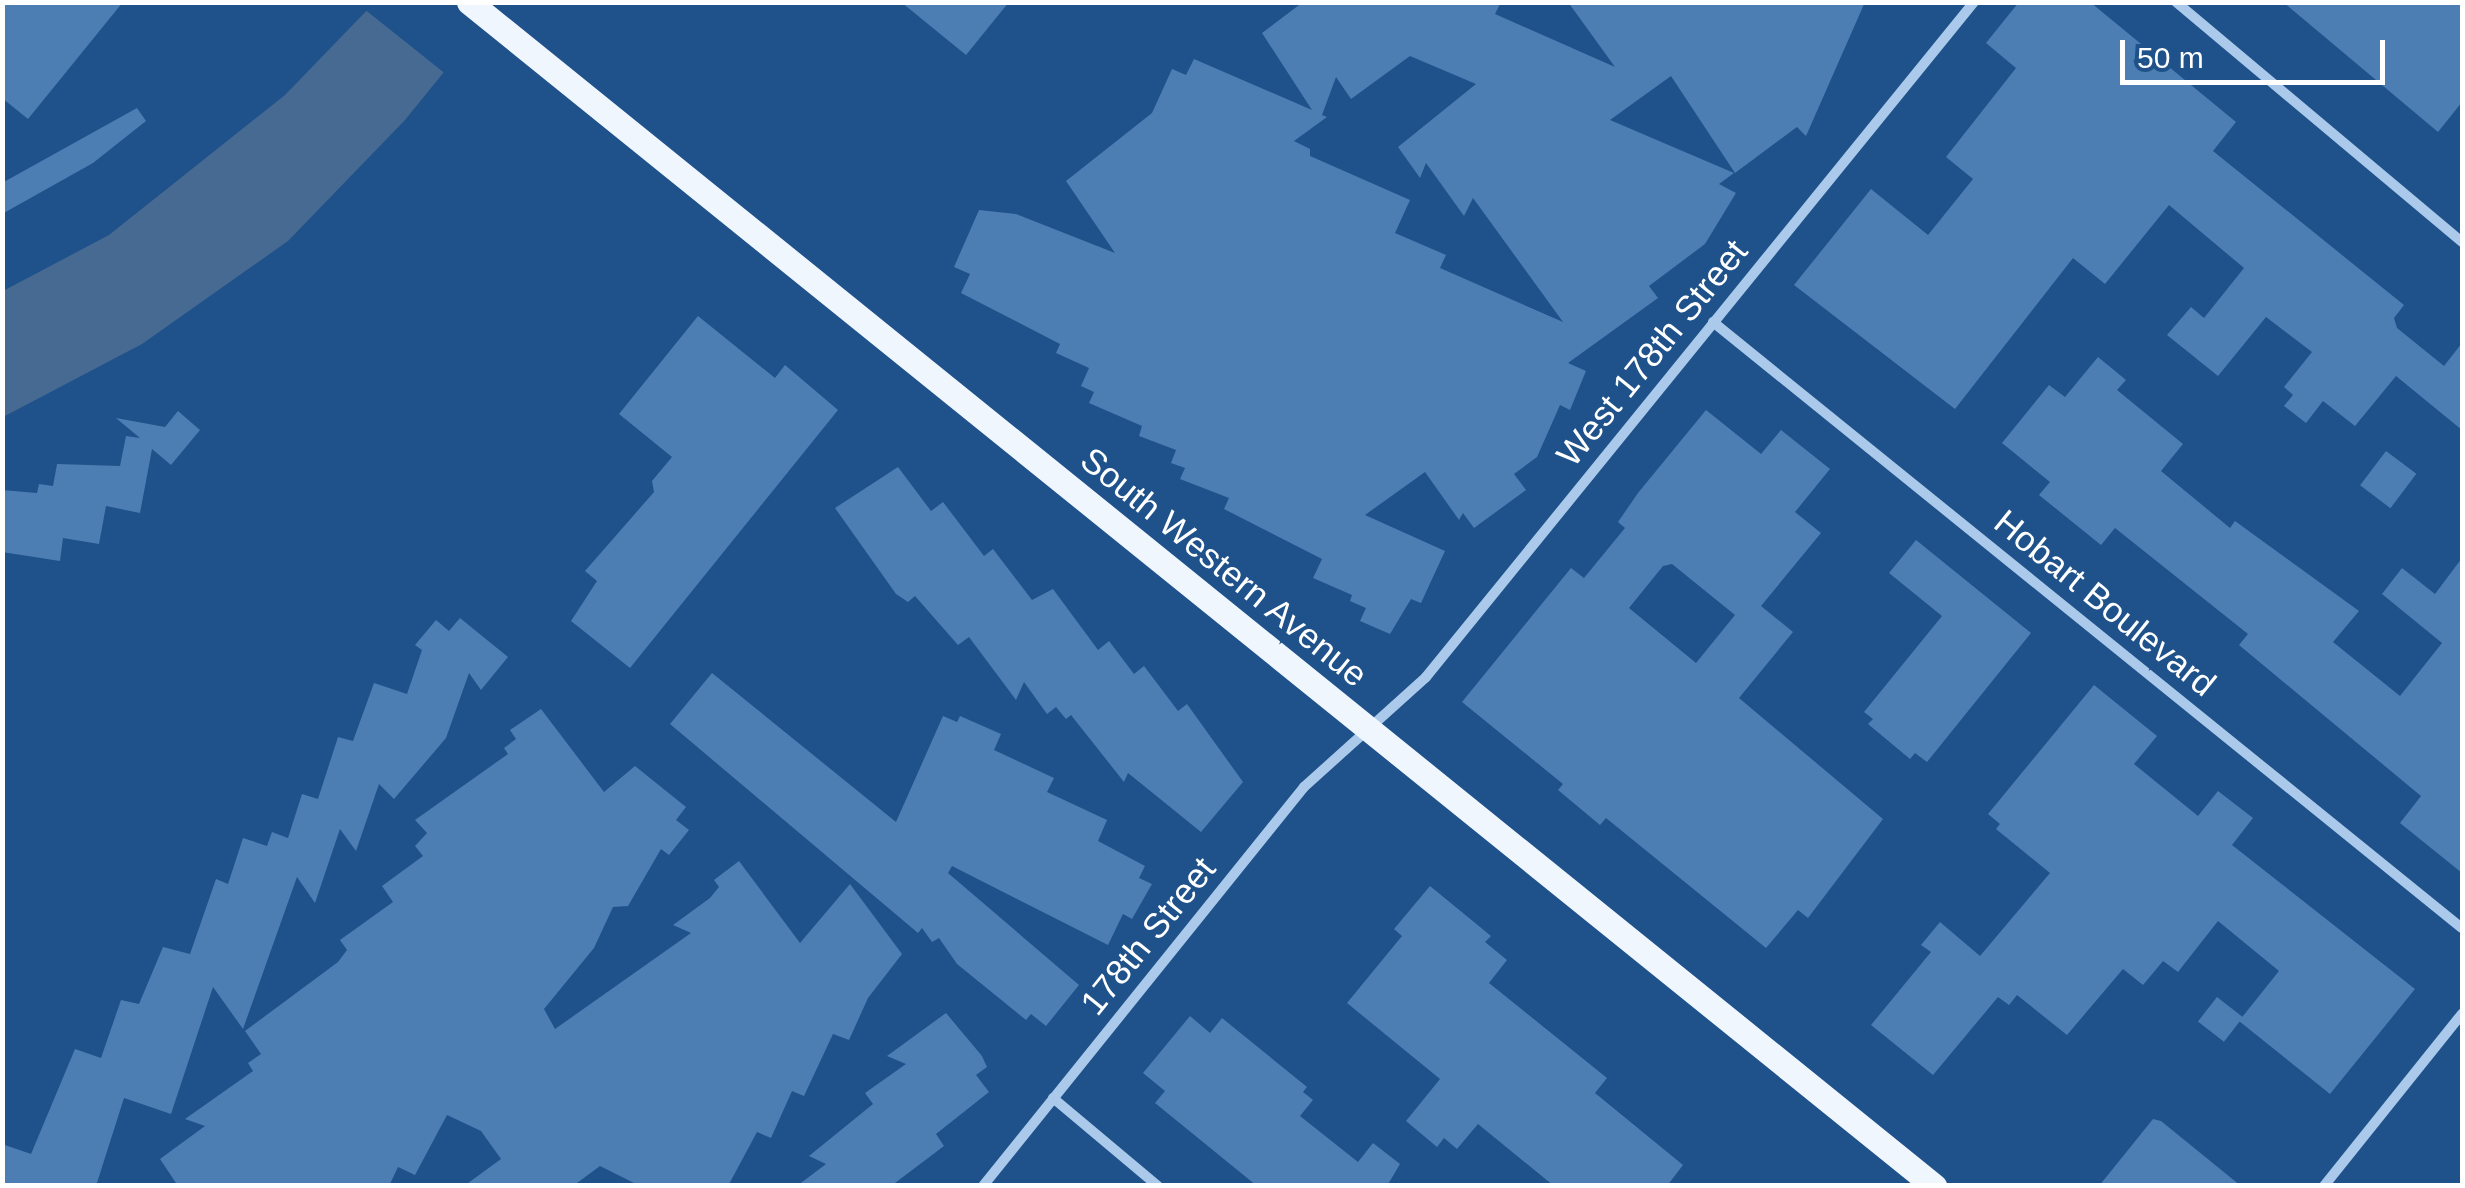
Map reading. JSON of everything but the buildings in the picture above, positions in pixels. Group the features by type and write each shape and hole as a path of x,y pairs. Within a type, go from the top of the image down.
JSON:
{"main road":[{"name":"South Western Avenue","path":"469,2 1934,1186"}],"street":[{"name":"West 178th Street","path":"1364,728 1426,676 1974,2"},
{"path":"2176,2 2462,242"},
{"name":"Hobart Boulevard","path":"1713,322 2462,928"},
{"name":"178th Street","path":"982,1186 1304,787 1364,728"},
{"path":"2324,1186 2462,1014"},
{"path":"1053,1098 1158,1186"}],"water":[{"path":"374,3 500,3 405,120 288,241 142,344 3,417 3,291 109,235 285,95"}],"pier":[{"path":"367,2 505,2 447,75 363,8"}]}
